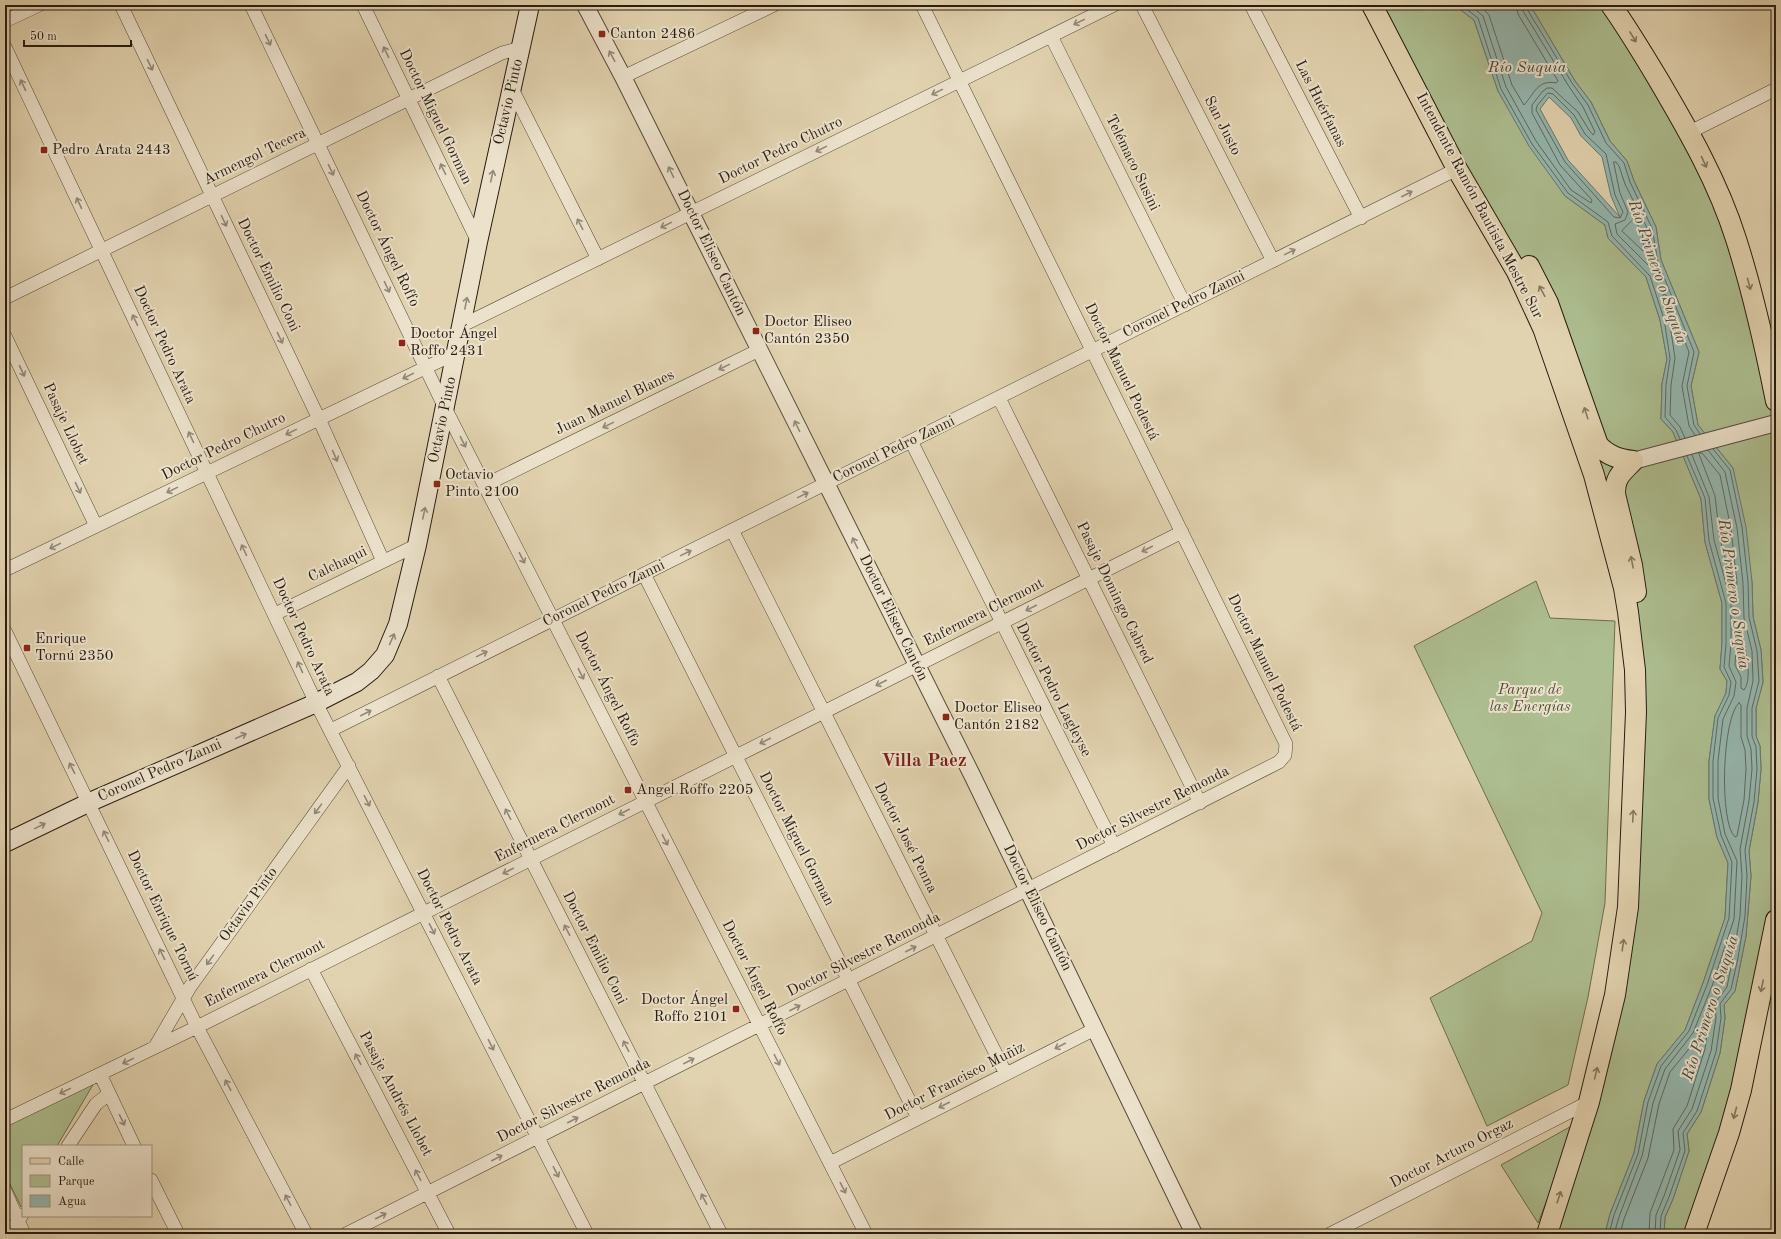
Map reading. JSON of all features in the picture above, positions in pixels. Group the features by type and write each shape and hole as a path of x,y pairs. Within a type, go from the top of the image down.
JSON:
{"main road":[{"name":"Octavio Pinto","path":"316,703 357,682 371,671 385,655 398,624 417,545 478,242 530,5"},
{"name":"Intendente Ramón Bautista Mestre Sur","path":"1372,5 1442,137 1457,169 1517,272 1543,328 1594,475 1624,588 1635,670 1635,743 1628,907 1615,995 1589,1102 1546,1234"},
{"path":"1611,5 1624,23 1690,132 1717,190 1736,237 1760,325 1776,400"},
{"path":"1442,137 1463,152 1545,297 1568,355 1598,445 1606,454 1629,463 1615,482 1615,494 1632,565 1639,612 1639,634 1635,670"},
{"name":"Coronel Pedro Zanni","path":"5,843 90,802 316,703"},
{"path":"1694,1234 1733,1119 1776,920"}],"street":[{"path":"5,21 39,5"},
{"name":"Doctor Emilio Coni","path":"121,5 319,419 383,561"},
{"name":"Doctor Ángel Roffo","path":"251,5 445,408 866,1234"},
{"name":"Doctor Miguel Gorman","path":"363,5 478,242"},
{"name":"Doctor Eliseo Cantón","path":"585,5 623,77 973,777 1194,1234"},
{"path":"623,77 774,5"},
{"name":"Doctor Manuel Podestá","path":"922,5 1286,744 1285,755"},
{"name":"Doctor Pedro Chutro","path":"461,326 1114,5"},
{"name":"San Justo","path":"1142,5 1273,261"},
{"name":"Las Huérfanas","path":"1252,5 1361,218"},
{"name":"Telémaco Susini","path":"1051,36 1185,305"},
{"name":"Doctor Pedro Arata","path":"5,47 316,703 587,1234"},
{"name":"Armengol Tecera","path":"5,298 502,53 521,48"},
{"path":"512,89 598,259"},
{"path":"1690,132 1776,89"},
{"name":"Coronel Pedro Zanni","path":"331,730 1457,169"},
{"name":"Pasaje Llobet","path":"5,336 96,526"},
{"name":"Juan Manuel Blanes","path":"485,486 759,350"},
{"name":"Doctor Pedro Chutro","path":"5,570 456,353"},
{"name":"Pasaje Domingo Cabred","path":"999,398 1200,803"},
{"path":"1629,463 1770,424"},
{"name":"Doctor Pedro Lagleyse","path":"911,441 1114,846"},
{"name":"Doctor José Penna","path":"732,530 1006,1074"},
{"name":"Enfermera Clermont","path":"5,1120 197,1027 1182,532"},
{"name":"Calchaqui","path":"275,614 417,545"},
{"name":"Doctor Miguel Gorman","path":"644,574 918,1118"},
{"name":"Doctor Enrique Tornú","path":"5,631 90,802 197,1027 306,1234"},
{"name":"Doctor Emilio Coni","path":"438,676 721,1234"},
{"name":"Doctor Silvestre Remonda","path":"346,1234 1200,803 1280,762 1285,755"},
{"name":"Octavio Pinto","path":"155,1047 184,998 349,766"},
{"name":"Pasaje Andrés Llobet","path":"312,969 449,1234"},
{"name":"Doctor Francisco Muñiz","path":"830,1163 1095,1029"},
{"path":"100,1074 134,1145"},
{"path":"69,1145 96,1104 109,1094"},
{"name":"Doctor Arturo Orgaz","path":"1330,1234 1589,1102"},
{"path":"152,1182 178,1234"},
{"path":"5,1191 21,1218 24,1234"},
{"path":"9,1234 21,1218"}],"green space":[{"path":"1372,5 1454,5 1474,20 1498,91 1565,196 1605,225 1608,238 1646,277 1660,320 1667,359 1662,384 1661,419 1673,432 1701,499 1705,542 1722,603 1722,643 1720,669 1727,681 1726,693 1715,716 1709,761 1709,799 1717,837 1728,863 1725,918 1685,1030 1657,1064 1644,1101 1634,1153 1610,1214 1605,1234 1547,1234 1628,907 1628,612 1543,328"},
{"path":"1530,5 1611,5 1717,190 1776,401 1776,920 1694,1234 1664,1234 1665,1217 1673,1199 1689,1151 1687,1134 1701,1112 1720,1053 1725,1018 1724,1005 1735,991 1746,936 1751,876 1749,851 1758,802 1761,769 1760,746 1756,736 1756,708 1763,682 1761,650 1753,617 1752,582 1733,468 1698,425 1691,386 1699,352 1661,260 1656,227 1634,181 1627,161 1610,141 1591,102 1575,81"},
{"name":"Parque de las Energías","path":"1536,581 1550,618 1615,621 1605,903 1588,997 1568,1085 1487,1126 1430,998 1532,941 1542,913 1414,646"},
{"path":"94,1083 58,1145 22,1145 21,1207 5,1174 5,1126"},
{"path":"1577,1123 1538,1223 1501,1165"}],"water":[{"name":"Río Suquía","path":"1454,5 1530,5 1575,81 1591,102 1610,141 1627,161 1634,181 1656,227 1661,260 1699,352 1691,386 1698,425 1733,468 1746,527 1752,582 1753,617 1761,650 1763,682 1756,708 1756,736 1760,746 1761,769 1758,802 1749,851 1751,876 1746,936 1735,991 1724,1005 1725,1018 1720,1053 1701,1112 1687,1134 1689,1151 1673,1199 1665,1217 1664,1234 1605,1234 1610,1214 1634,1153 1644,1101 1657,1064 1685,1030 1725,918 1728,863 1717,837 1709,799 1709,761 1715,716 1726,693 1727,681 1720,669 1722,643 1722,603 1705,542 1701,499 1673,432 1661,419 1662,384 1667,359 1660,320 1646,277 1608,238 1605,225 1565,196 1529,146 1498,91 1474,20","holes":["1549,97 1571,118 1581,136 1602,157 1611,196 1620,217 1568,160 1540,109"]}],"place":[{"name":"Canton 2486","path":"602,34"},
{"name":"Pedro Arata 2443","path":"44,150"},
{"name":"Doctor Eliseo Cantón 2350","path":"756,331"},
{"name":"Doctor Ángel Roffo 2431","path":"402,343"},
{"name":"Octavio Pinto 2100","path":"437,484"},
{"name":"Enrique Tornú 2350","path":"27,648"},
{"name":"Doctor Eliseo Cantón 2182","path":"946,717"},
{"name":"Angel Roffo 2205","path":"628,790"},
{"name":"Doctor Ángel Roffo 2101","path":"736,1009"}],"district":[{"name":"Villa Paez","path":"924,761"}],"water label":[{"name":"Río Primero o Suquía","path":"1657,272"},
{"name":"Río Primero o Suquía","path":"1733,594"},
{"name":"Río Primero o Suquía","path":"1711,1008"}]}
